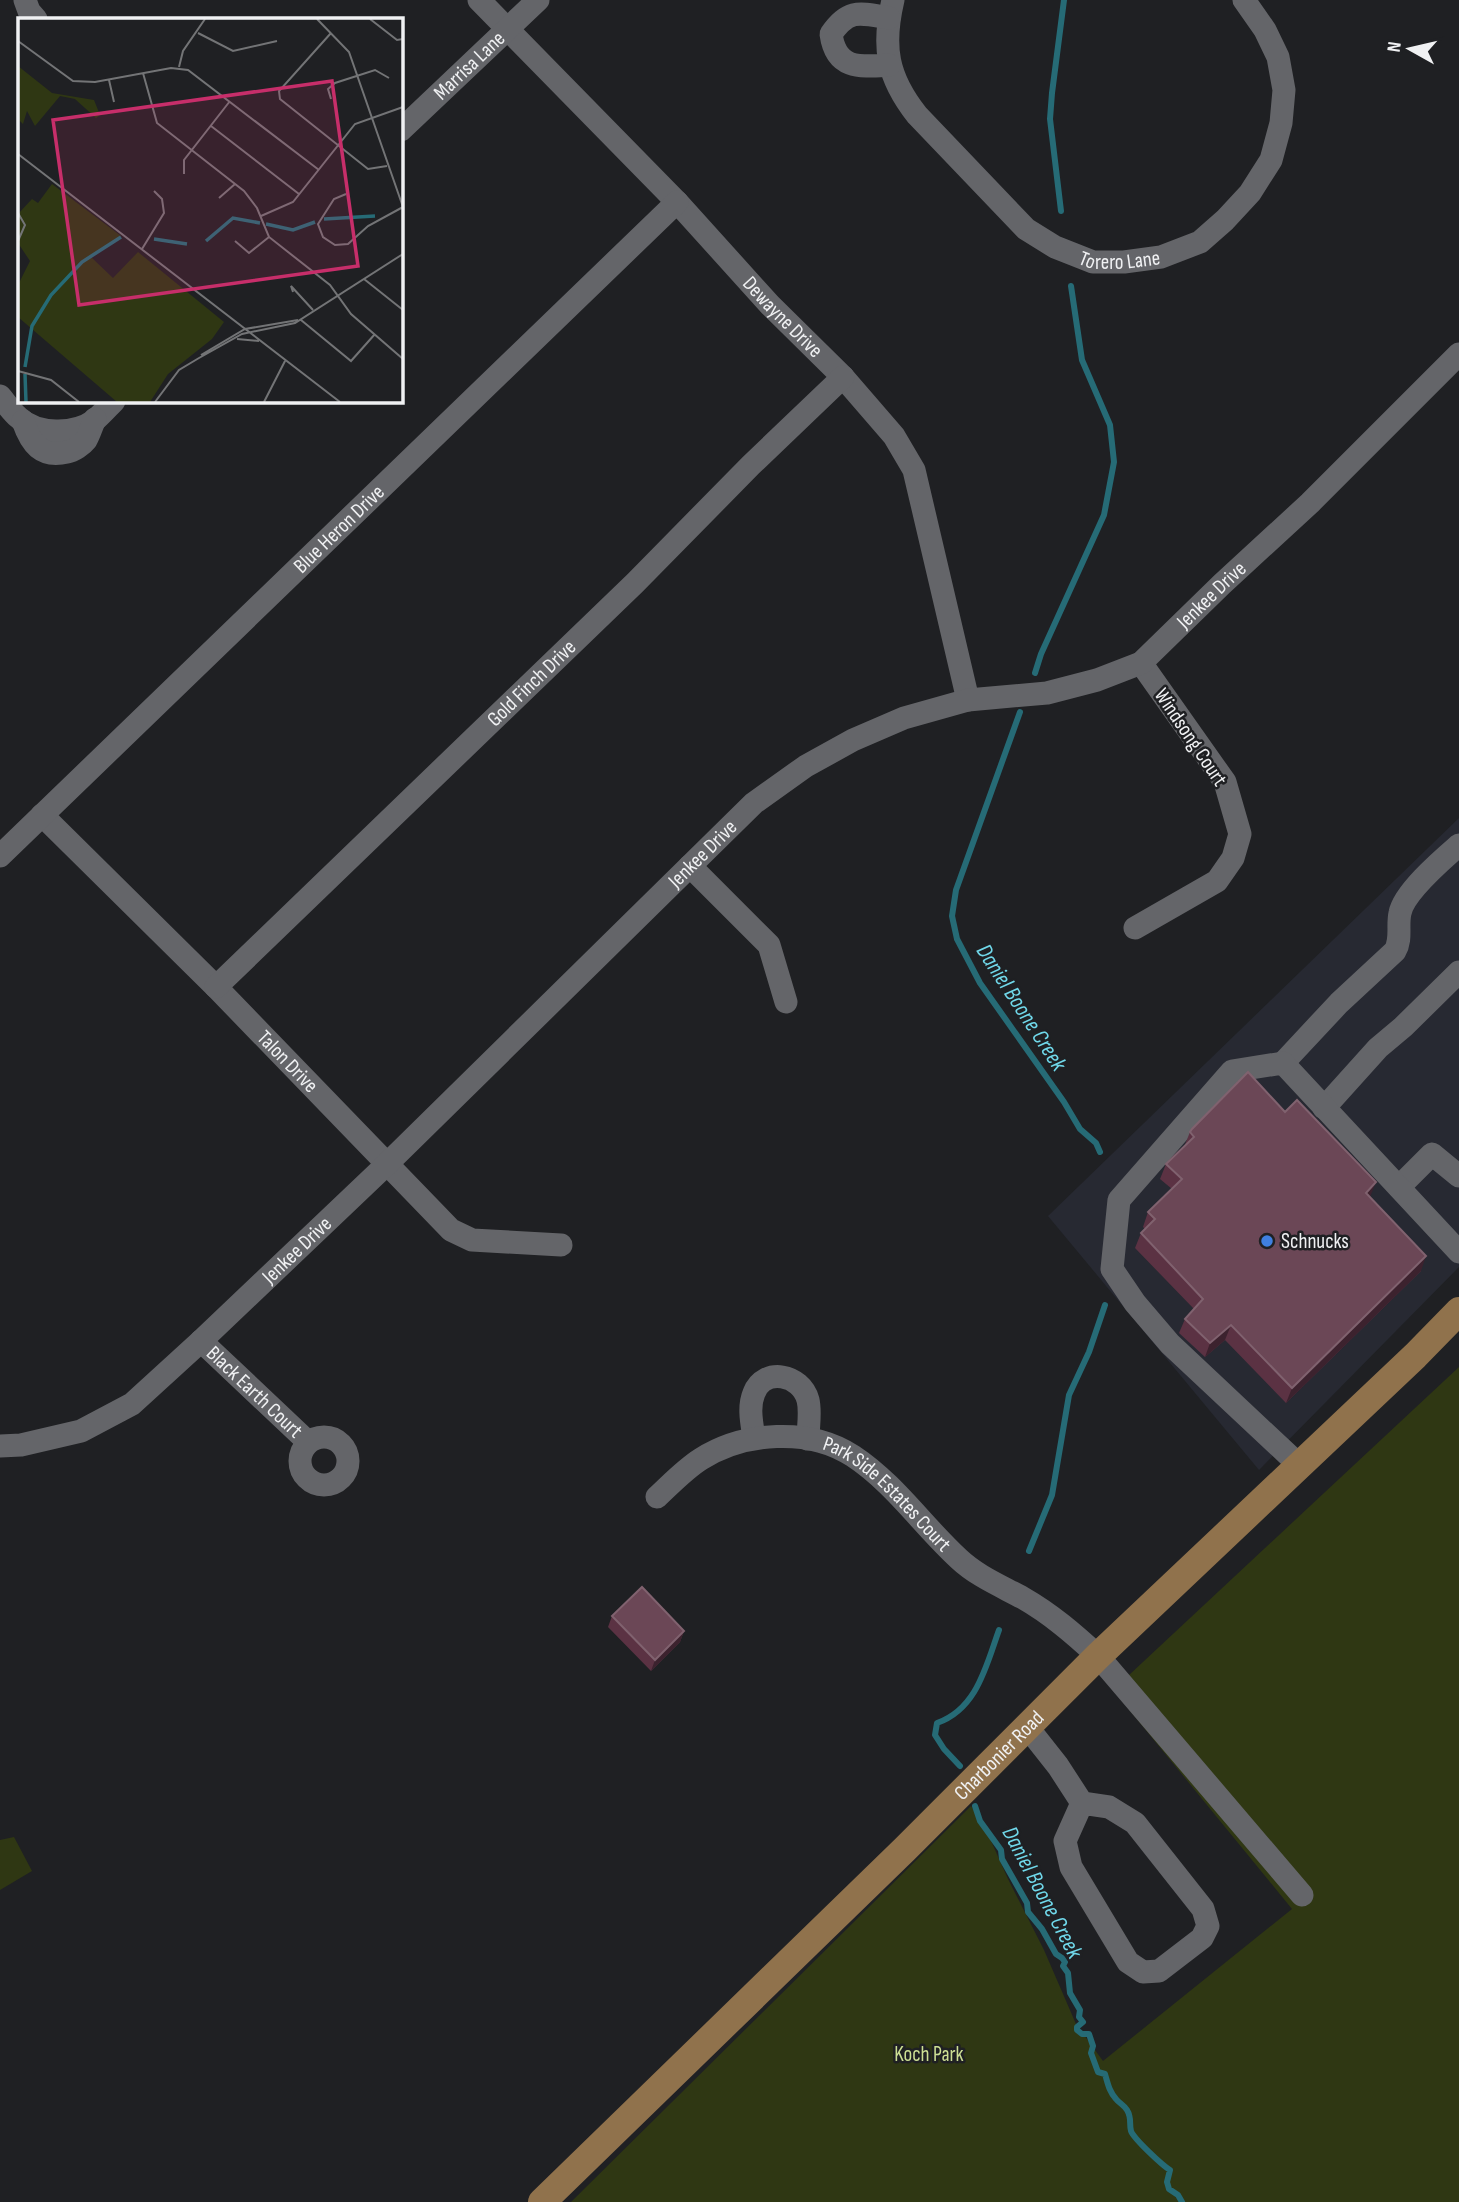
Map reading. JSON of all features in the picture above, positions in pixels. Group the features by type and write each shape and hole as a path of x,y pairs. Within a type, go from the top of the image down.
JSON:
{"main road":[{"name":"Charbonier Road","path":"542,2202 1028,1728 1098,1656 1415,1356 1459,1311"}],"street":[{"path":"25,0 35,18"},
{"name":"Dewayne Drive","path":"479,0 677,202 770,305 843,377 894,436 914,470 968,700"},
{"name":"Marrisa Lane","path":"402,129 538,0"},
{"name":"Torero Lane","path":"891,9 887,40 889,65 901,95 1026,229 1055,247 1093,262 1161,257 1200,242 1226,220 1250,193 1271,160 1281,123 1284,90 1278,57 1265,30 1244,0"},
{"path":"889,65 857,67 844,61 833,49 831,34 840,20 853,14 891,9"},
{"name":"Blue Heron Drive","path":"0,856 677,202"},
{"name":"Jenkee Drive","path":"0,1447 51,1440 81,1431 132,1404 387,1164 754,803 806,766 853,740 904,719 968,700 1047,694 1097,680 1141,663 1310,503 1459,354"},
{"name":"Gold Finch Drive","path":"216,987 635,583 751,465 843,377"},
{"path":"0,396 23,421 34,426 62,431 80,427 95,419 113,402"},
{"name":"Windsong Court","path":"1135,928 1217,881 1233,858 1240,834 1225,782 1141,663"},
{"name":"Talon Drive","path":"42,815 216,987 451,1230 472,1240 561,1245"},
{"path":"1299,1465 1170,1344 1135,1303 1112,1269 1119,1200 1232,1071 1283,1063 1339,1003 1395,951 1399,944 1399,918 1404,903 1431,871 1459,845"},
{"path":"690,866 769,945 786,1002"},
{"path":"1324,1108 1378,1048 1459,972"},
{"path":"1283,1063 1459,1252"},
{"path":"1399,1187 1432,1154 1459,1176"},
{"name":"Black Earth Court","path":"201,1341 308,1443"},
{"path":"754,1438 751,1409 753,1394 760,1382 773,1376 800,1384 808,1399 808,1439"},
{"name":"Park Side Estates Court","path":"657,1497 699,1460 733,1443 754,1438 808,1439 836,1446 854,1456 960,1561 1045,1612 1069,1629 1098,1656 1302,1895"},
{"path":"1028,1728 1058,1766 1082,1803 1109,1807 1135,1823 1203,1909 1208,1926 1202,1938 1159,1971 1143,1972 1128,1962 1071,1867 1065,1841 1082,1803"}],"shaded area":[{"path":"1459,818 1459,1267 1259,1470 1048,1216"}],"green space":[{"name":"Koch Park","path":"1459,1367 1459,2202 571,2202 971,1806 984,1825 1076,2024 1103,2061 1292,1909 1113,1690"},
{"path":"14,1837 32,1871 0,1890 0,1840"}],"building":[{"name":"Schnucks","path":"1248,1072 1285,1112 1297,1100 1376,1182 1366,1193 1426,1256 1292,1388 1231,1325 1210,1343 1185,1319 1203,1299 1141,1233 1155,1219 1148,1212 1182,1179 1166,1164 1194,1137 1190,1132 1192,1129"},
{"path":"642,1587 684,1631 655,1660 612,1616"}],"waterway":[{"name":"Daniel Boone Creek","path":"1061,211 1050,119 1064,0"},
{"name":"Daniel Boone Creek","path":"1035,673 1041,654 1104,515 1114,462 1110,425 1082,360 1071,286"},
{"name":"Daniel Boone Creek","path":"1020,712 956,890 952,916 957,939 980,983 1080,1129 1096,1143 1100,1152"},
{"name":"Daniel Boone Creek","path":"1029,1551 1052,1495 1069,1395 1089,1352 1105,1305"},
{"name":"Daniel Boone Creek","path":"960,1766 935,1735 937,1723 962,1708 971,1697 984,1672 999,1630"},
{"name":"Daniel Boone Creek","path":"975,1806 980,1821 1001,1850 1002,1859 1027,1903 1028,1912 1042,1929 1056,1954 1065,1962 1063,1966 1068,1973 1070,1993 1080,2010 1079,2017 1083,2022 1077,2030 1082,2034 1089,2034 1093,2046 1091,2053 1098,2072 1105,2074 1112,2093 1127,2110 1133,2135 1170,2170 1167,2182 1169,2189 1178,2195 1182,2202"}],"place":[{"name":"Schnucks","path":"1267,1241"}]}
